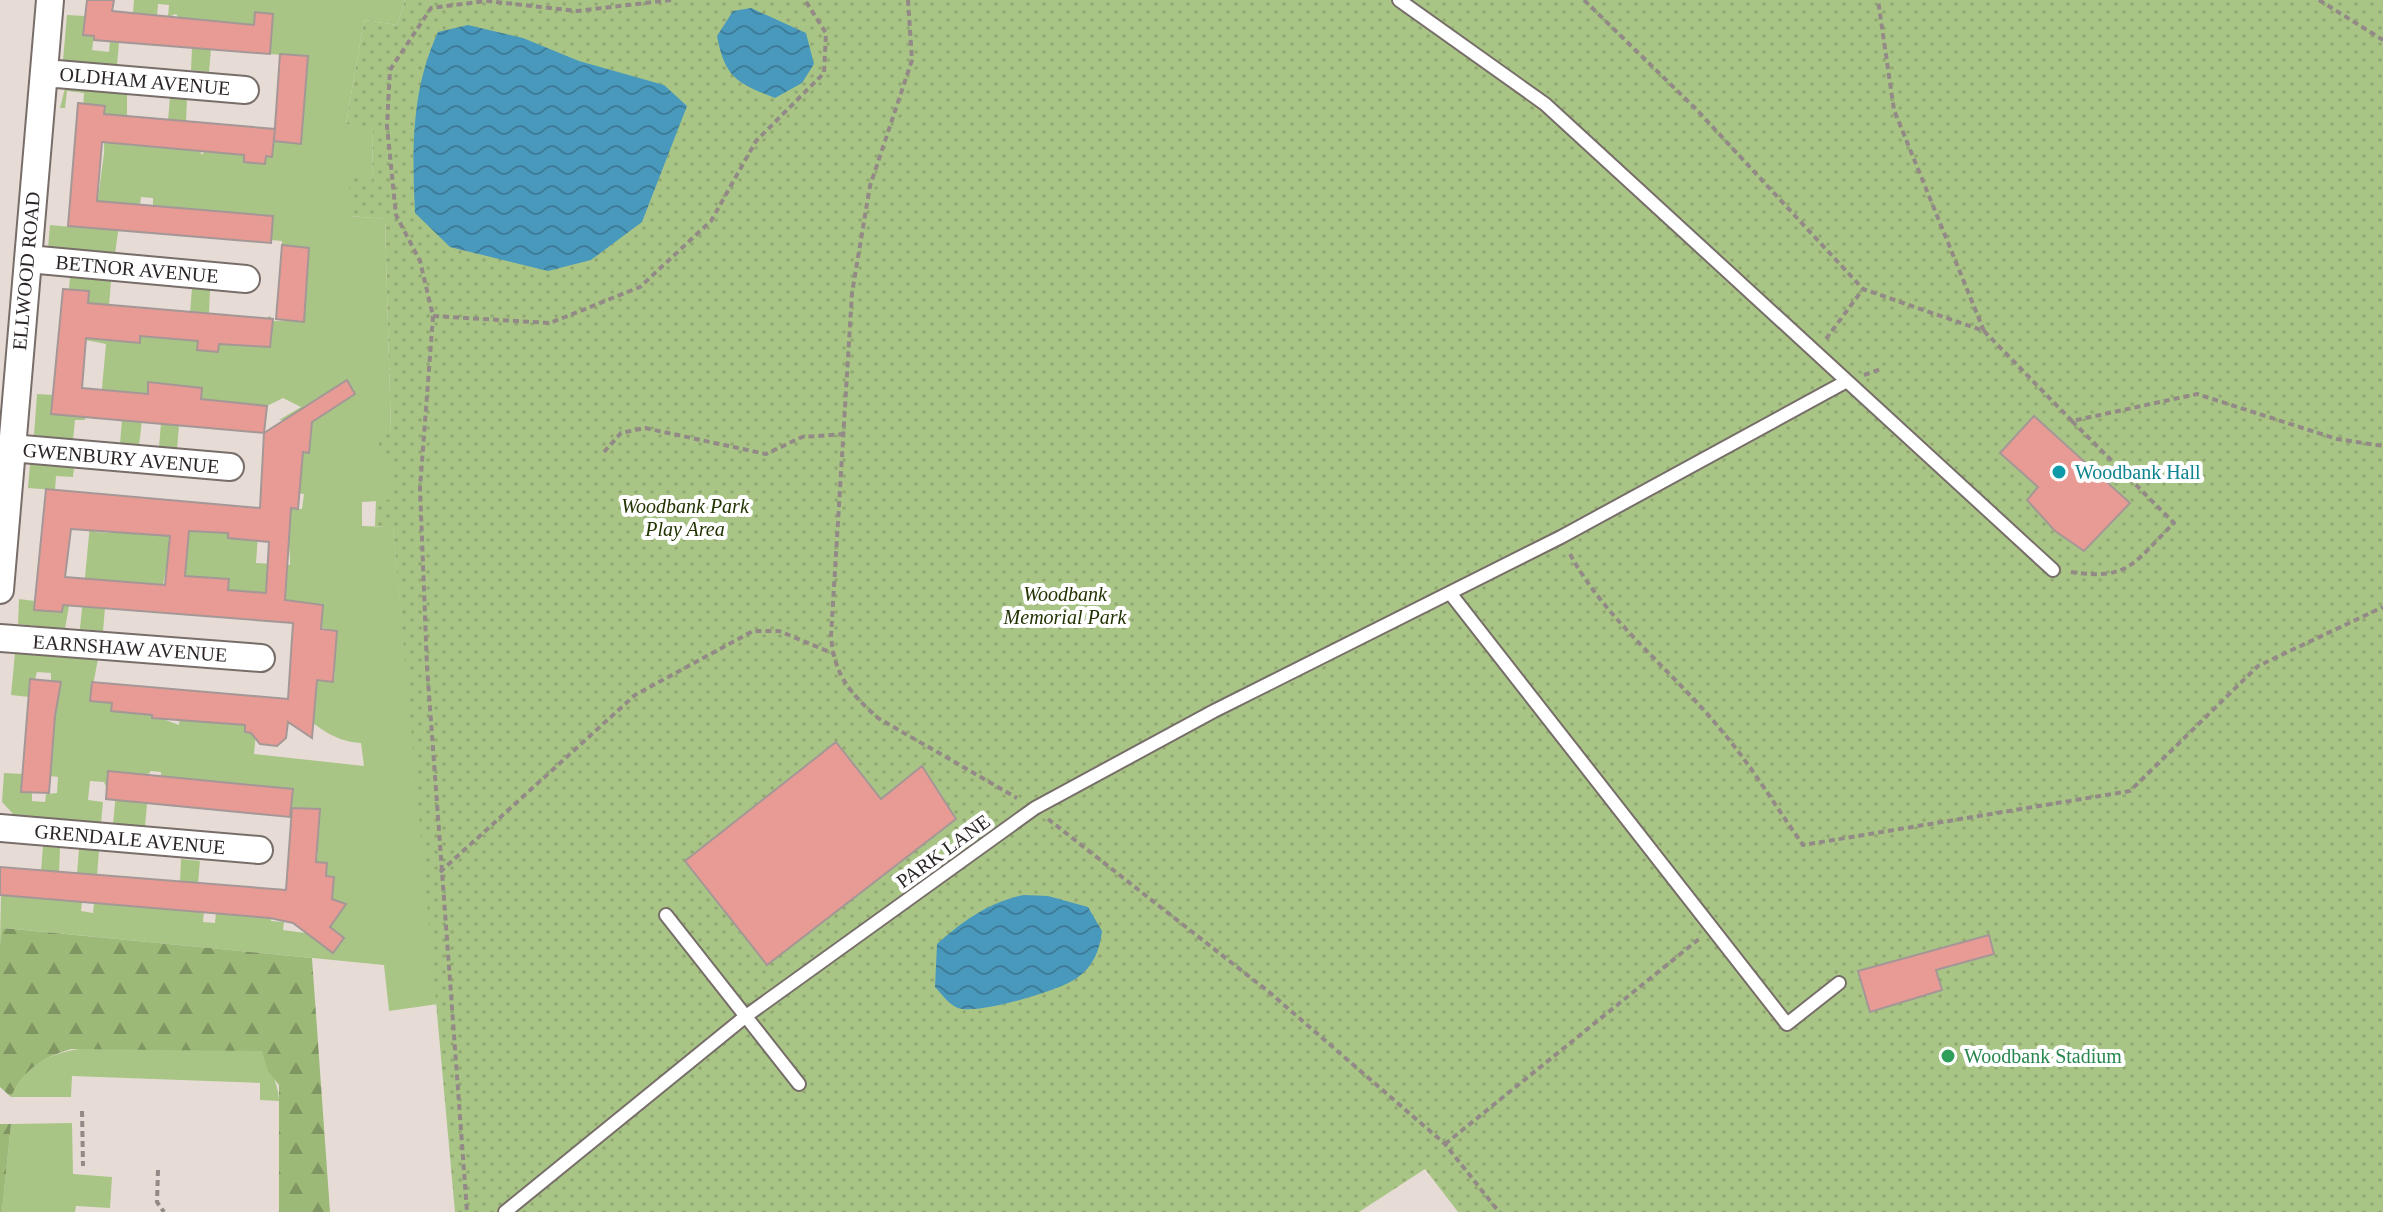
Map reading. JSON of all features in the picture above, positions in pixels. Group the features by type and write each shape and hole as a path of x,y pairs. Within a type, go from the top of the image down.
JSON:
{"street":[{"name":"ELLWOOD ROAD","path":"0,590 50,0"},
{"name":"OLDHAM AVENUE","path":"45,73 245,90"},
{"name":"BETNOR AVENUE","path":"28,259 246,279"},
{"name":"GWENBURY AVENUE","path":"11,448 230,467"},
{"name":"EARNSHAW AVENUE","path":"0,638 261,658"},
{"name":"GRENDALE AVENUE","path":"0,828 259,850"}],"lane":[{"path":"1399,0 1545,104 2053,570"},
{"name":"PARK LANE","path":"505,1212 746,1016 1035,808 1214,711 1561,537 1847,381"},
{"path":"1450,593 1787,1024 1839,983"},
{"path":"666,915 799,1084"}],"path":[{"path":"433,0 431,8 390,70 387,126 396,215 420,261 433,316 420,488 440,872 467,1212"},
{"path":"431,8 487,1 577,11 671,0"},
{"path":"433,316 550,323 640,287 711,221 756,141 824,73 826,33 804,0"},
{"path":"908,0 912,60 870,186 852,293 832,653 841,678 878,718 1035,808 1269,992 1445,1144 1499,1212"},
{"path":"1584,0 1696,109 1863,289 1984,331"},
{"path":"1878,0 1894,110 1984,331 2174,523 2121,573 2094,576 2053,570"},
{"path":"2319,0 2383,40"},
{"path":"1816,353 1863,289"},
{"path":"2072,421 2197,394 2337,439 2383,446"},
{"path":"604,452 621,433 645,428 766,454 802,437 846,434"},
{"path":"1561,537 1612,616 1659,660 1724,732 1803,845 2130,791 2258,666 2383,607"},
{"path":"440,872 635,695 753,631 779,631 832,653"},
{"path":"1445,1144 1713,928"},
{"path":"82,1111 83,1166"},
{"path":"158,1170 157,1202 164,1212"}],"green space":[{"path":"134,0 405,0 397,25 364,20 346,124 373,126 372,181 350,216 385,219 391,434 379,457 394,457 394,500 362,502 362,526 393,527 438,1004 389,1011 384,965 4,928 0,944 1,895 82,902 81,911 93,913 94,903 204,911 203,922 215,923 216,912 271,917 271,921 284,922 283,930 343,938 329,927 346,904 325,896 326,863 316,862 318,854 292,816 281,816 292,789 167,778 161,777 161,772 151,771 131,793 131,802 147,804 145,827 113,824 118,773 108,772 107,789 104,782 90,781 88,800 103,802 101,824 15,816 2,802 4,773 23,774 32,792 32,801 45,802 46,794 57,793 58,777 50,776 57,682 51,681 51,673 37,672 35,679 30,679 29,697 11,695 15,653 98,659 90,701 112,703 112,711 152,715 179,725 180,717 235,725 245,723 245,732 256,733 254,754 364,766 361,743 330,734 287,699 314,710 317,680 334,681 335,671 320,643 336,644 337,631 288,620 283,622 285,594 228,590 229,580 184,586 168,558 163,585 90,579 87,606 105,608 103,631 80,629 93,493 98,493 95,532 112,533 114,523 228,532 228,538 244,540 258,535 256,563 290,565 286,522 288,508 302,509 304,494 289,492 302,466 303,455 292,451 309,453 295,421 279,420 301,407 283,398 267,406 163,395 164,384 149,382 148,394 108,390 101,399 106,344 86,340 89,291 69,289 70,277 111,281 109,306 117,341 139,343 140,336 180,338 200,342 218,352 219,343 270,347 272,334 265,319 270,316 273,321 304,321 309,248 282,245 282,241 271,240 272,216 153,206 153,198 141,197 140,205 122,203 115,254 48,248 50,225 94,229 104,153 105,107 77,113 77,109 83,109 84,93 67,91 65,108 60,108 65,88 127,93 127,145 200,151 202,155 204,152 243,154 244,162 265,164 266,156 271,157 276,135 301,143 308,57 270,54 273,14 255,12 254,25 179,18 176,14 168,17 169,5 158,4 157,16 131,37"},
{"name":"Woodbank Memorial Park","path":"405,0 2383,0 2383,1212 1458,1212 1425,1169 1359,1212 455,1212 393,528 375,526 376,499 394,500 394,457 378,457 380,434 391,433 385,219 350,216 349,177 372,181 373,127 346,124 364,20 397,25"},
{"path":"67,15 85,16 83,35 94,36 92,50 109,52 112,19 121,20 117,65 63,60"},
{"path":"192,47 211,49 209,72 191,70"},
{"path":"170,97 187,98 186,122 168,121"},
{"path":"192,288 210,290 209,314 190,313"},
{"path":"37,394 53,395 52,414 79,416 87,398 85,420 75,420 73,440 34,435"},
{"path":"122,419 142,420 139,446 120,444"},
{"path":"161,423 179,425 177,449 159,447"},
{"path":"30,464 74,468 73,477 56,476 55,490 28,488"},
{"path":"65,587 72,588 65,629 18,624 19,599 35,601 34,610 62,612"},
{"path":"43,846 60,848 59,872 41,871"},
{"path":"79,849 99,851 97,876 77,874"},
{"path":"181,859 200,861 198,883 180,882"},
{"path":"3,928 312,958 330,1212 279,1212 279,1085 268,1071 262,1051 71,1049 35,1066 11,1097 0,1087 0,944"},
{"path":"95,1047 262,1051 273,1075 279,1101 260,1100 260,1083 72,1076 71,1097 11,1097 23,1078 38,1064 55,1055"},
{"path":"72,1123 73,1174 112,1177 110,1208 76,1206 75,1212 2,1212 11,1124"},
{"path":"0,1124 11,1124 2,1212 0,1212"}],"water":[{"path":"751,8 806,33 814,64 802,83 775,98 735,77 720,50 717,36 733,11"},
{"path":"468,25 523,38 579,61 664,85 687,106 642,222 591,260 548,271 450,247 415,213 415,121 429,54 438,32"},
{"path":"1024,895 1048,896 1088,907 1102,931 1091,963 1077,978 1036,995 982,1008 954,1006 935,987 937,944 977,914 999,902"}],"building":[{"path":"87,0 114,0 112,11 254,25 255,12 273,14 270,54 94,40 94,36 83,35"},
{"path":"280,54 308,56 301,144 274,141"},
{"path":"78,103 105,106 104,114 275,129 272,157 266,156 265,164 244,162 244,155 102,142 97,201 273,216 271,243 68,226"},
{"path":"282,245 309,248 304,322 276,319"},
{"path":"63,289 89,291 88,303 273,319 270,347 219,344 218,352 197,350 198,341 140,336 140,343 86,338 82,388 148,394 148,382 202,388 201,399 267,406 264,433 51,414"},
{"path":"347,380 355,394 312,422 309,453 303,452 298,509 291,508 285,600 323,605 321,629 337,631 333,682 317,680 312,738 288,722 286,738 277,746 260,744 251,733 245,732 245,725 152,718 152,715 111,711 112,703 90,701 92,682 288,699 293,623 63,605 62,612 34,610 46,489 260,508 264,433","holes":["71,529 170,536 165,585 65,577","189,531 228,533 228,538 269,542 266,593 228,590 229,579 185,576"]},
{"name":"Woodbank Hall","path":"2034,416 2130,503 2084,551 2055,531 2027,500 2038,487 2000,453"},
{"path":"30,679 61,682 49,793 21,792"},
{"path":"836,742 881,799 922,766 956,819 767,965 685,861"},
{"path":"108,771 293,789 290,817 106,799"},
{"path":"292,808 320,809 316,862 327,863 326,876 334,877 332,899 346,904 330,927 344,938 333,953 293,923 270,918 0,895 0,867 286,890"},
{"path":"1989,935 1994,954 1936,970 1942,990 1870,1012 1858,971"}],"place":[{"name":"Woodbank Hall","path":"2059,472"},
{"name":"Woodbank Stadium","path":"1948,1056"}],"park label":[{"name":"Woodbank Park Play Area","path":"685,518"}]}
